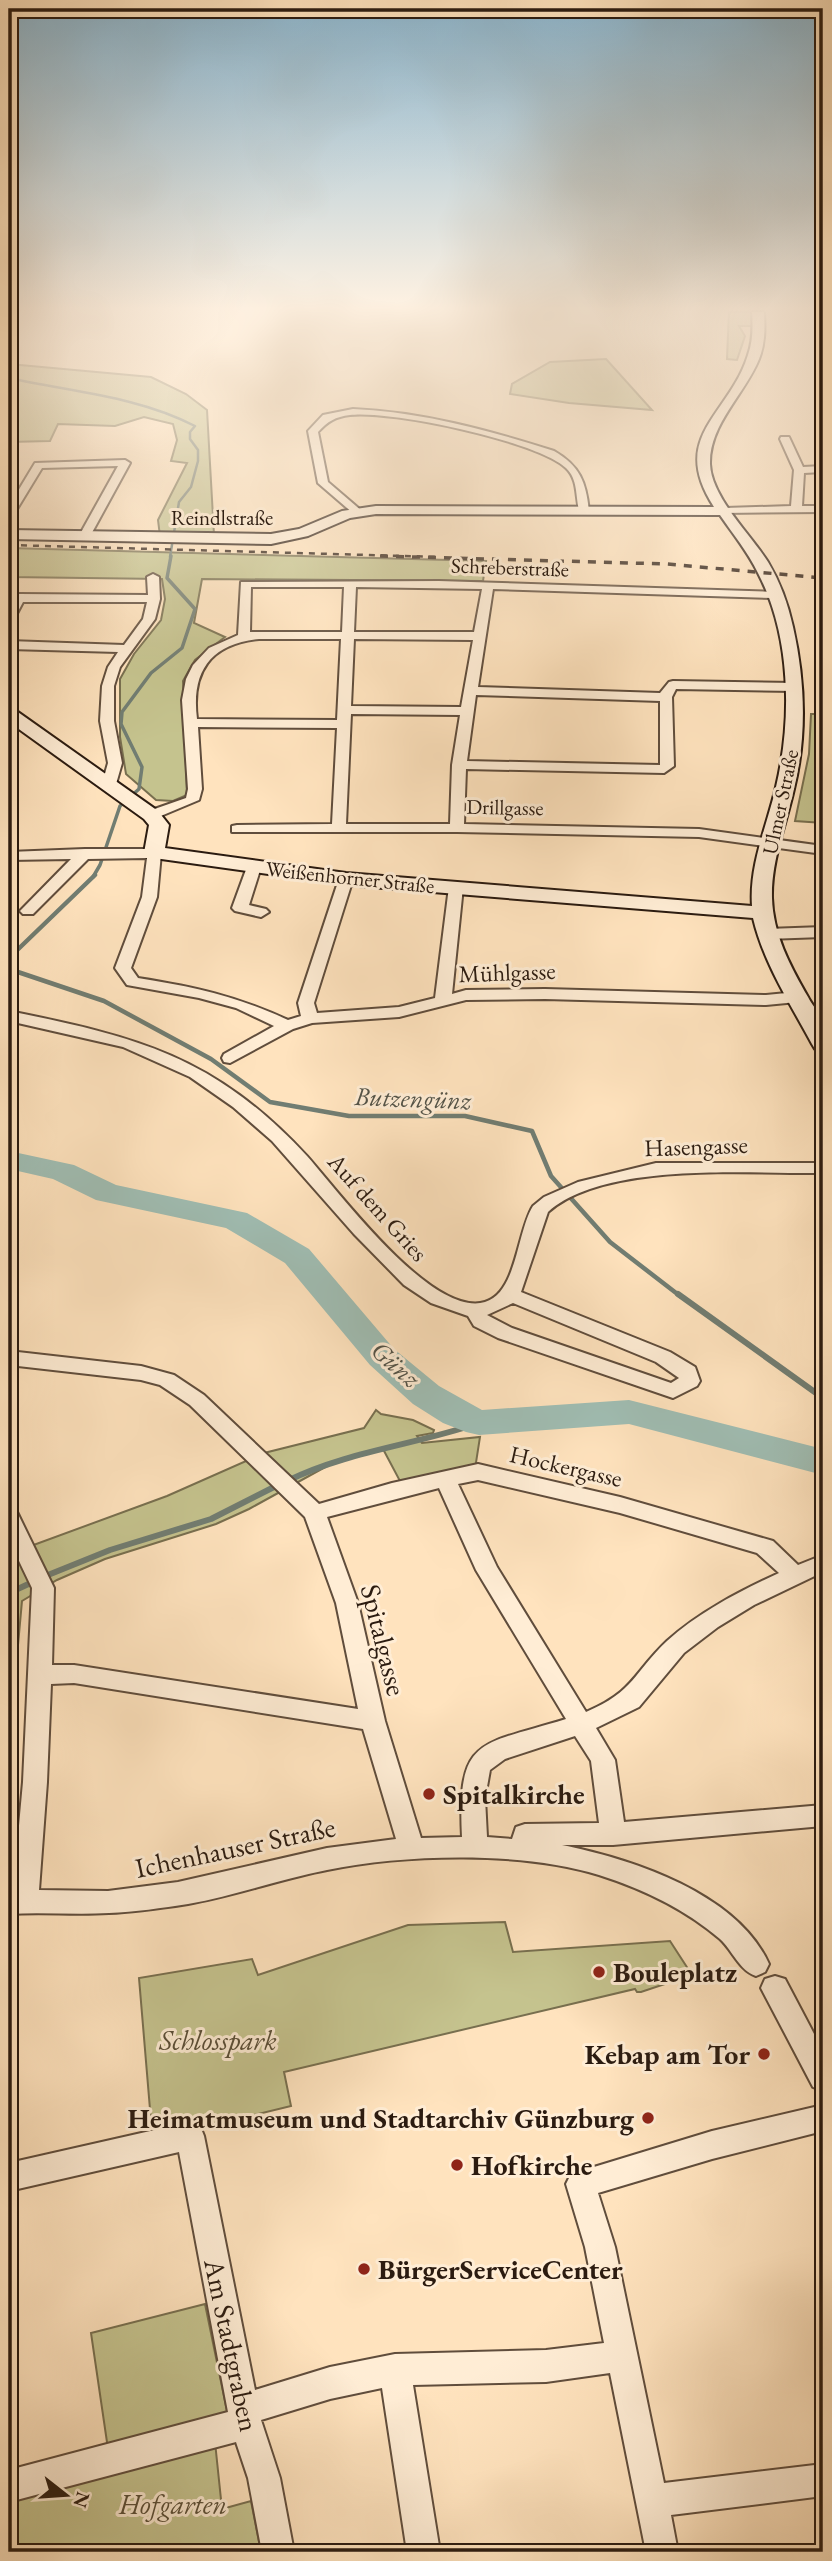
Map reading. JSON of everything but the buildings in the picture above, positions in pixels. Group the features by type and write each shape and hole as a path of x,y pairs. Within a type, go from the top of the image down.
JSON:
{"main road":[{"name":"Ulmer Straße","path":"713,432 708,440 703,464 709,487 765,571 787,635 794,687 794,733 790,769 762,888 765,923 797,997 818,1022 823,1044"},
{"name":"Reindlstraße","path":"9,534 282,538 358,512 725,511"},
{"path":"9,714 152,814 159,825 154,853"},
{"name":"Weißenhorner Straße","path":"154,853 346,879 456,887 765,923"}],"street":[{"path":"313,432 323,483 358,512"},
{"path":"474,432 550,453 567,462 579,474 584,511"},
{"path":"785,439 799,470 796,509"},
{"path":"9,514 39,465 125,463 85,536"},
{"path":"799,470 823,470"},
{"path":"725,511 823,509"},
{"path":"122,793 107,721 108,685 114,667 149,619 154,599 153,577"},
{"name":"Schreberstraße","path":"244,635 245,584 488,585 774,594"},
{"path":"339,828 350,584"},
{"path":"457,828 459,765 488,585"},
{"path":"9,618 19,598 154,599"},
{"path":"152,814 192,800 195,789 188,693 192,675 203,659 223,644 244,635 480,636"},
{"path":"9,645 126,649"},
{"path":"459,765 664,769 667,766 666,697 669,688 682,683 794,687"},
{"path":"470,691 666,697"},
{"path":"192,723 467,711"},
{"name":"Drillgasse","path":"237,829 457,828 699,833 823,850"},
{"path":"28,911 90,853"},
{"path":"9,856 154,853 144,915 123,968 133,982 201,993 242,1004 287,1026"},
{"path":"254,867 240,908 261,912"},
{"path":"310,1018 306,1003 346,879"},
{"path":"443,1001 456,887"},
{"path":"765,923 823,932"},
{"name":"Mühlgasse","path":"230,1058 287,1026 310,1018 399,1012 466,995 498,993 766,1000 797,997"},
{"name":"Auf dem Gries","path":"9,1016 105,1037 156,1052 197,1074 264,1124 303,1163 337,1206 413,1284 458,1309 474,1310 481,1321 505,1333 673,1391 690,1381 688,1372 663,1357 510,1295"},
{"name":"Hasengasse","path":"510,1295 540,1210 550,1201 584,1186 656,1168 823,1168"},
{"path":"474,1310 488,1309 510,1295"},
{"name":"Spitalgasse","path":"9,1359 141,1373 167,1380 197,1400 314,1513 347,1603 373,1721 411,1848"},
{"name":"Hockergasse","path":"314,1513 478,1472 620,1505 765,1546 795,1575"},
{"path":"445,1479 487,1570 603,1760 613,1834"},
{"path":"9,1518 43,1588 35,1782 17,1902"},
{"path":"474,1847 475,1772 487,1756 580,1724 626,1704 672,1650 701,1625 823,1563"},
{"path":"39,1675 74,1674 373,1721"},
{"path":"523,1852 525,1835 613,1834 823,1816"},
{"name":"Ichenhauser Straße","path":"17,1902 96,1904 135,1900 215,1887 342,1856 411,1848 474,1847 591,1863 636,1877 675,1895 708,1915 731,1933 756,1964"},
{"path":"777,1992 823,2078"},
{"path":"662,2552 600,2247 581,2184 712,2145 823,2118"},
{"name":"Am Stadtgraben","path":"9,2178 190,2136 245,2416 264,2478 278,2552"},
{"path":"9,2486 245,2416 330,2383 395,2370 546,2366 622,2356"},
{"path":"395,2370 424,2552"},
{"path":"652,2501 823,2480"}],"green space":[{"path":"9,432 54,432 50,441 9,442"},
{"path":"175,432 208,432 214,535 160,536 158,520 187,463 171,461 177,440"},
{"path":"9,548 486,561 483,581 202,579 194,623 225,637 195,660 183,681 187,795 173,801 156,800 126,774 120,737 120,679 134,654 161,620 165,599 162,579 9,577"},
{"path":"811,714 823,714 823,823 795,821 809,754"},
{"path":"376,1410 381,1414 413,1420 434,1430 433,1433 417,1436 422,1443 480,1437 475,1469 401,1483 383,1449 338,1460 216,1524 105,1559 57,1580 22,1601 12,1711 9,1712 9,1554 167,1496 264,1453 364,1428"},
{"name":"Schlosspark","path":"505,1922 513,1952 670,1941 692,1975 641,1992 635,1989 284,2072 291,2106 234,2120 152,2133 139,1978 252,1959 258,1975 408,1925"},
{"path":"205,2304 227,2411 219,2419 108,2449 91,2333"},
{"name":"Hofgarten","path":"215,2442 222,2509 251,2501 261,2552 9,2552 9,2502"}],"waterway":[{"path":"170,557 179,502 191,487 198,461 198,450 190,439 190,432"},
{"path":"93,877 100,865 120,806 139,789 142,767 121,724 122,712 151,673 182,648 195,609 167,578 171,556"},
{"path":"9,958 93,877"},
{"name":"Butzengünz","path":"9,969 104,1001 211,1059 270,1102 349,1116 465,1116 532,1131 551,1176 610,1242 680,1296"},
{"name":"Günz","path":"9,1160 63,1172 107,1193 236,1220 297,1256 382,1357 426,1395 456,1414 479,1423 629,1412 823,1462"},
{"name":"Butzengünz","path":"678,1294 823,1398"},
{"path":"287,1481 334,1462 479,1423"},
{"path":"43,1577 110,1550 211,1519 278,1485"},
{"path":"9,1593 35,1581"}],"railway":[{"path":"9,545 440,557"},
{"path":"380,556 667,564 823,578"}],"place":[{"name":"Spitalkirche","path":"429,1794"},
{"name":"Bouleplatz","path":"599,1972"},
{"name":"Kebap am Tor","path":"764,2054"},
{"name":"Heimatmuseum und Stadtarchiv Günzburg","path":"648,2118"},
{"name":"Hofkirche","path":"457,2165"},
{"name":"BürgerServiceCenter","path":"364,2269"}]}
